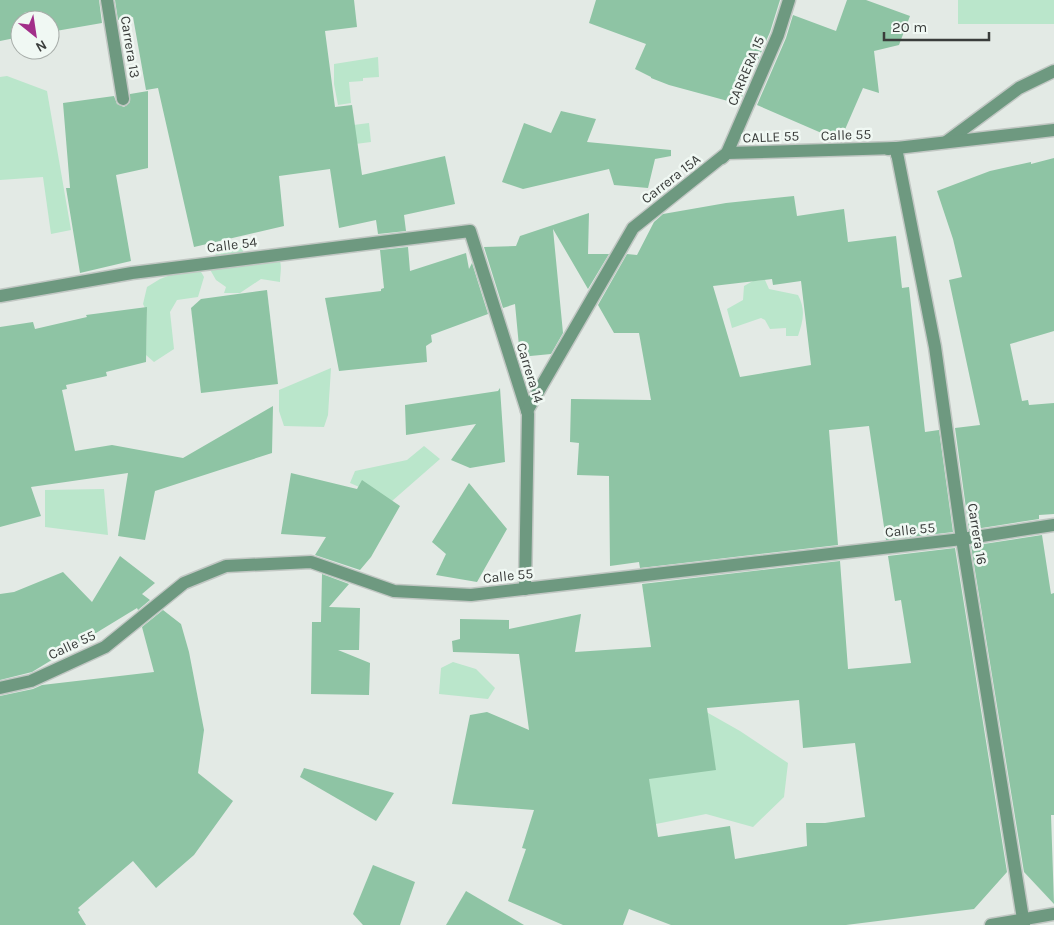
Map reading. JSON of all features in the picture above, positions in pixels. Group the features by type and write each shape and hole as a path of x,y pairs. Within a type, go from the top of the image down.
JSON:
{"street":[{"name":"Carrera 13","path":"107,0 123,99"},
{"name":"CARRERA 15","path":"727,154 778,36 789,0"},
{"path":"944,143 1018,88 1054,71"},
{"path":"896,148 1054,130"},
{"name":"CALLE 55","path":"527,412 633,228 727,154 896,148"},
{"name":"Carrera 16","path":"896,148 935,347 962,539 1024,922"},
{"name":"Carrera 14","path":"470,231 527,412 525,589"},
{"name":"Calle 54","path":"0,296 132,273 470,231"},
{"name":"Calle 55","path":"0,688 31,681 105,646 184,582 226,566 311,562 394,591 471,595 962,539 1054,525"},
{"path":"991,925 1024,922 1054,914"}],"green space":[{"path":"958,0 1054,0 1054,24 958,24"},
{"path":"378,57 379,77 363,78 363,81 349,82 351,103 338,105 334,84 334,64"},
{"path":"7,76 47,91 71,230 51,234 43,177 0,180 0,77"},
{"path":"369,123 371,142 309,150 307,131"},
{"path":"239,245 244,256 264,251 274,253 280,261 280,282 261,279 240,293 224,293 226,287 216,280 208,266 216,254"},
{"path":"197,265 204,277 198,297 177,300 170,312 174,349 154,362 146,355 147,312 143,304 147,287 160,279"},
{"path":"765,280 769,289 798,295 801,300 803,316 798,336 786,336 786,328 770,329 765,320 761,318 732,328 727,309 743,300 744,286 753,281"},
{"path":"331,368 328,415 324,427 284,426 279,411 279,390"},
{"path":"424,446 440,459 392,501 350,483 355,471 407,460"},
{"path":"104,489 108,535 45,527 45,490"},
{"path":"453,662 476,669 495,688 488,699 439,694 441,668"},
{"path":"687,701 740,731 788,763 784,797 753,827 706,814 656,824 635,798"}],"building":[{"path":"0,0 99,0 102,23 60,30 60,10 10,10 10,39 0,41"},
{"path":"115,0 354,0 357,27 325,31 335,107 352,105 362,175 445,156 455,204 404,215 406,231 378,234 376,220 339,228 330,169 279,176 284,226 194,247 158,88 146,90 133,17 118,20"},
{"path":"596,0 780,0 770,32 739,104 669,85 635,69 646,44 589,23"},
{"path":"847,0 866,0 910,16 899,45 874,51 879,93 863,88 840,141 757,105 786,38 793,15 836,31"},
{"path":"148,91 148,168 116,175 131,261 80,273 66,188 70,188 63,103 114,96 117,104 124,107 130,102 130,94"},
{"path":"561,111 596,119 587,142 671,150 671,156 655,159 648,188 614,185 609,169 523,189 502,182 524,123 551,133"},
{"path":"1054,158 1054,331 1010,344 1022,401 1028,400 1029,405 1054,403 1054,514 1039,515 1039,519 969,530 955,428 980,425 949,280 962,277 953,239 937,191 990,171"},
{"path":"794,196 797,216 844,209 848,242 896,236 902,288 909,287 925,432 939,430 953,532 886,540 869,426 829,430 838,545 640,568 639,562 610,566 609,476 577,475 579,443 570,442 571,399 651,400 639,333 614,333 598,305 627,254 637,255 654,222 663,214 726,203","holes":["772,279 773,285 801,281 811,365 740,377 713,286"]},
{"path":"589,213 588,254 609,254 588,289 553,229 563,333 551,354 520,357 515,304 503,308 484,247 516,246 520,236"},
{"path":"408,247 410,271 466,253 469,269 472,263 488,314 431,335 432,342 426,346 427,362 339,371 325,298 381,291 384,288 380,250"},
{"path":"267,290 278,384 201,393 191,308 201,299"},
{"path":"147,307 146,362 106,372 107,376 66,385 67,389 62,390 75,451 112,445 183,458 273,406 272,453 155,491 145,540 118,536 128,473 31,487 41,516 0,527 0,327 33,322 35,329 87,317 86,315"},
{"path":"500,388 505,462 470,468 451,460 476,424 406,435 405,405 498,391"},
{"path":"291,473 357,489 362,480 400,506 371,557 360,570 315,555 326,537 281,534"},
{"path":"469,483 507,529 477,582 436,575 446,554 432,542"},
{"path":"1042,535 1051,594 1054,593 1054,815 1051,815 1054,904 1024,872 971,546"},
{"path":"955,548 1007,872 974,909 846,925 671,925 629,909 623,925 563,925 508,901 526,849 522,848 534,810 452,804 470,715 487,712 529,730 519,654 453,652 452,641 460,639 460,619 509,620 509,629 581,614 575,652 651,647 642,584 840,561 848,669 911,663 901,600 895,601 888,556","holes":["799,700 803,748 855,743 865,817 825,823 806,823 807,846 735,859 730,826 658,837 649,779 716,770 707,708"]},
{"path":"120,556 155,583 142,594 150,600 138,610 137,608 32,672 0,680 0,594 14,592 63,572 92,602"},
{"path":"322,574 349,584 329,607 360,608 359,650 338,650 370,663 369,695 311,694 312,622 321,622"},
{"path":"163,610 181,624 189,652 204,730 198,773 233,801 194,855 156,888 133,861 78,908 80,910 78,912 86,925 0,925 0,696 33,689 42,685 154,672 142,627"},
{"path":"304,768 394,793 376,821 300,777"},
{"path":"373,865 415,882 400,925 363,925 353,914"},
{"path":"466,891 524,925 446,925"}]}
